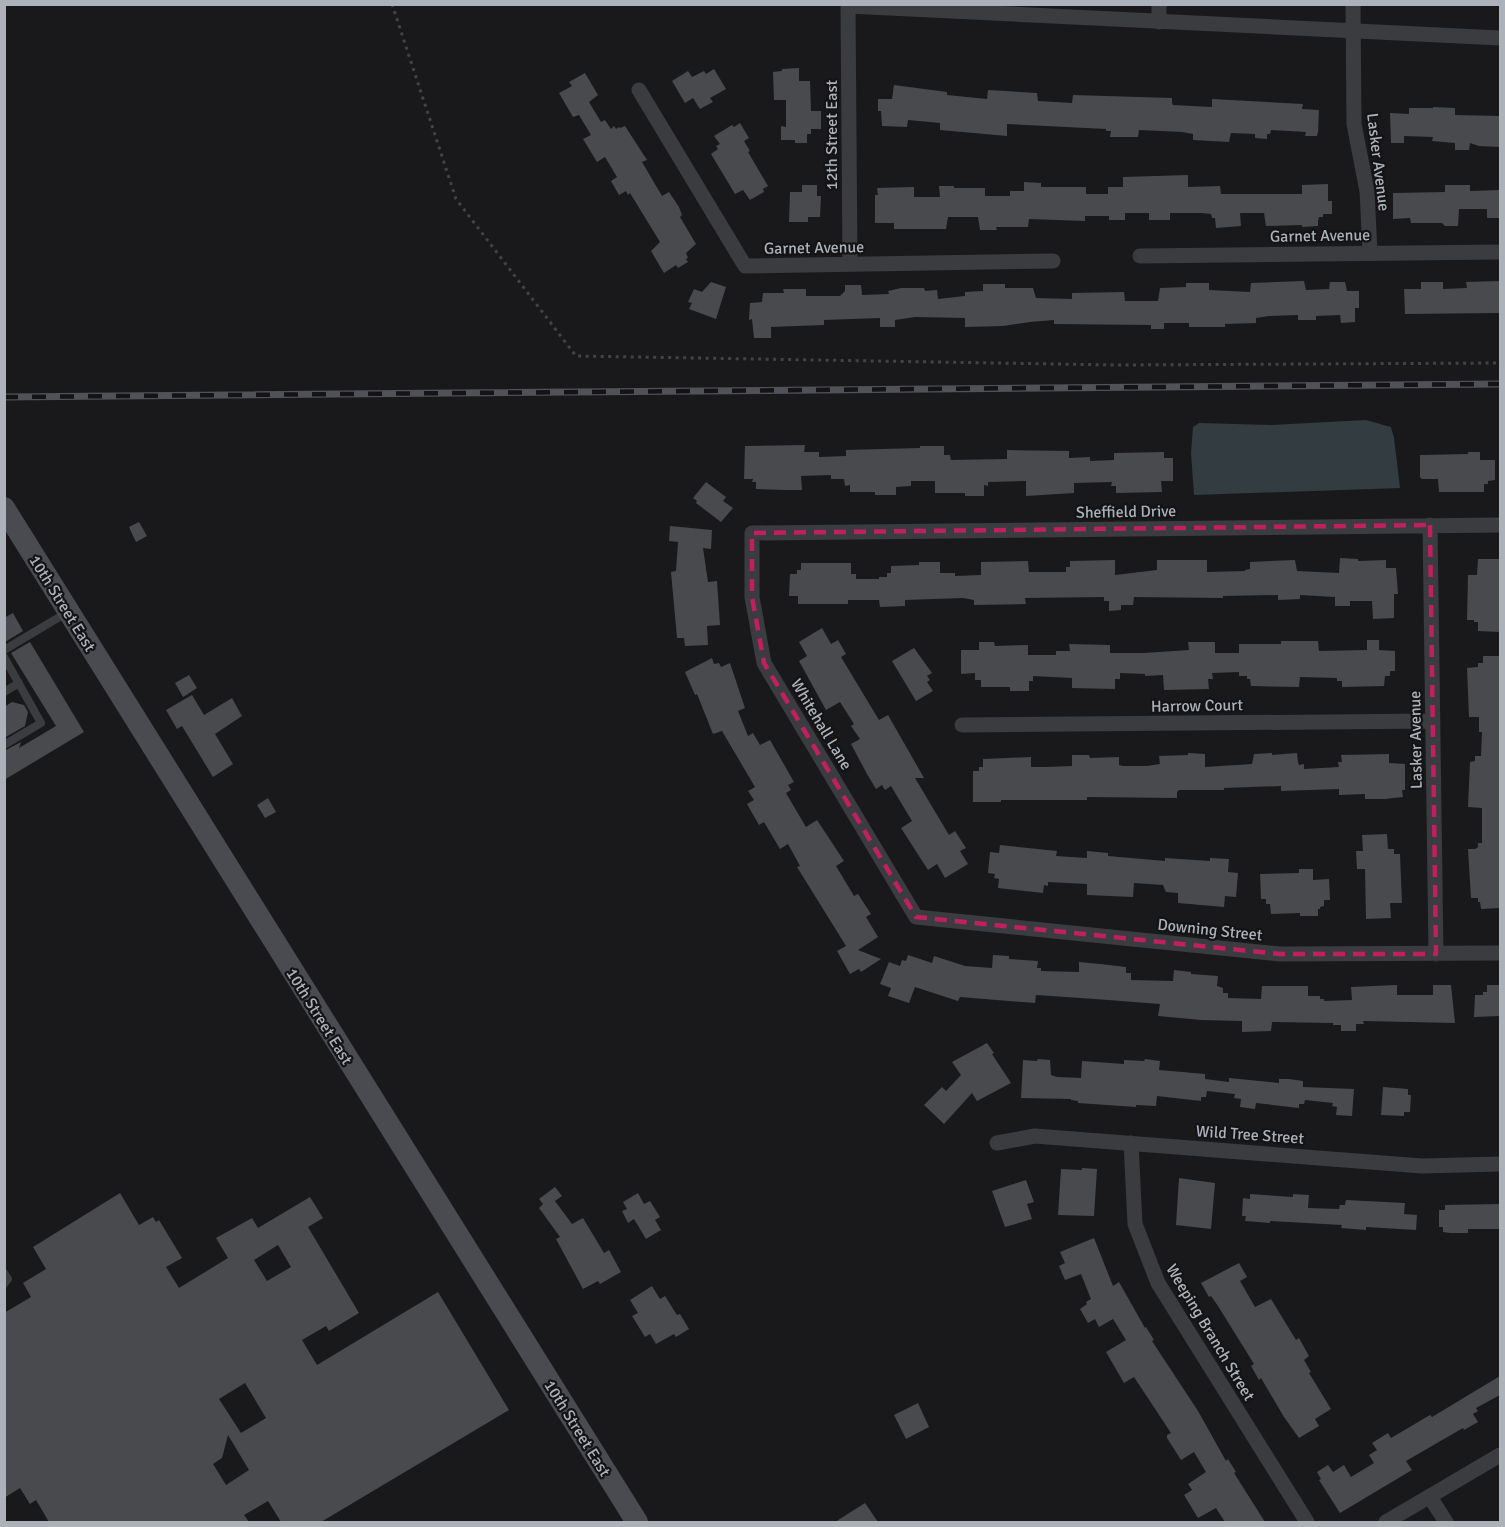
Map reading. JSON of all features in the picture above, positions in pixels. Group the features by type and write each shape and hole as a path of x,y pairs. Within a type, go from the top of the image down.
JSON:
{"main road":[{"name":"10th Street East","path":"4,508 10,531 69,612 637,1522"}],"street":[{"path":"1159,4 1159,22"},
{"name":"Lasker Avenue","path":"1353,4 1354,124 1367,191 1370,252"},
{"path":"848,6 1500,38"},
{"name":"12th Street East","path":"848,6 850,264"},
{"name":"Garnet Avenue","path":"639,90 745,266 1053,261"},
{"name":"Garnet Avenue","path":"1140,256 1500,252"},
{"name":"Lasker Avenue","path":"1430,525 1436,954"},
{"name":"Sheffield Drive","path":"752,533 1500,525"},
{"name":"Whitehall Lane","path":"752,533 752,597 764,663 916,917"},
{"name":"Harrow Court","path":"962,725 1433,721"},
{"name":"Downing Street","path":"916,917 1280,954 1500,953"},
{"name":"Wild Tree Street","path":"997,1143 1035,1136 1422,1166 1500,1164"},
{"name":"Weeping Branch Street","path":"1131,1143 1135,1224 1158,1284 1307,1522"},
{"path":"1386,1522 1500,1455"},
{"path":"1430,1497 1446,1522"}],"lane":[{"path":"4,650 69,612"},
{"path":"4,657 41,723 4,745"},
{"path":"4,692 19,683"},
{"path":"4,1273 8,1279 4,1284"}],"path":[{"path":"392,4 456,199 576,356 1117,365 1500,363"}],"highlighted area":[{"path":"1430,525 1436,954 1280,954 916,917 764,663 752,597 752,533"}],"shaded area":[{"path":"1366,420 1391,427 1400,488 1194,495 1191,453 1193,427 1199,423 1271,425"}],"building":[{"path":"799,68 799,81 810,81 811,111 821,111 821,129 811,129 811,134 807,134 807,143 781,140 781,126 786,127 786,100 774,100 773,72"},
{"path":"714,69 726,89 710,98 713,102 700,109 693,98 685,103 672,81 688,71 692,77 704,71 706,74"},
{"path":"585,73 598,95 589,102 601,122 605,120 611,129 614,126 616,129 625,126 647,160 642,162 662,196 669,192 679,207 682,215 680,217 696,244 686,253 688,262 678,268 676,265 664,273 651,251 660,242 630,193 628,195 626,191 619,195 611,181 617,177 605,157 597,162 583,139 591,135 579,115 573,117 559,93 572,86 569,82"},
{"path":"894,85 947,92 947,95 987,99 988,90 1037,93 1038,101 1072,103 1073,95 1172,98 1173,105 1212,107 1212,99 1303,104 1302,109 1319,110 1318,132 1317,136 1305,136 1306,132 1271,130 1270,134 1267,134 1267,139 1255,138 1255,134 1231,133 1229,142 1193,140 1193,134 1182,132 1139,130 1138,137 1110,137 1111,131 1106,131 1106,129 1007,124 1007,136 940,130 940,123 908,120 907,127 882,126 878,99 892,99"},
{"path":"1409,108 1455,108 1455,115 1500,116 1500,147 1470,143 1469,150 1455,150 1455,143 1432,141 1433,137 1404,136 1404,143 1391,143 1390,113 1409,114"},
{"path":"740,123 749,138 744,141 750,151 748,152 768,186 763,189 764,192 750,200 743,190 735,194 711,154 718,149 716,146 720,144 714,136"},
{"path":"1188,175 1188,187 1220,186 1221,194 1302,194 1302,185 1328,184 1328,201 1332,201 1332,214 1323,214 1323,217 1319,217 1318,226 1302,227 1302,225 1266,226 1264,213 1240,213 1241,226 1216,228 1215,218 1212,218 1211,214 1202,213 1170,213 1170,220 1149,220 1149,213 1125,213 1125,220 1109,220 1109,216 1085,216 1085,221 1029,219 1028,227 996,227 997,230 980,230 978,217 948,217 946,229 894,229 894,223 875,223 877,188 914,187 914,197 940,197 939,186 985,188 985,196 1010,196 1010,191 1024,191 1024,182 1041,183 1041,187 1086,187 1086,194 1108,194 1108,187 1123,187 1123,177"},
{"path":"802,185 817,185 817,196 821,196 820,217 808,217 808,222 789,222 790,192 802,192"},
{"path":"1445,185 1470,185 1470,191 1500,190 1500,218 1487,218 1487,209 1459,209 1458,226 1445,226 1442,223 1411,223 1410,218 1393,219 1393,193 1445,192"},
{"path":"1304,281 1306,290 1329,289 1330,282 1345,282 1347,291 1359,291 1359,308 1355,308 1355,322 1341,323 1340,315 1316,316 1316,320 1298,320 1298,315 1256,318 1256,323 1225,324 1225,327 1189,327 1189,323 1164,323 1164,329 1151,329 1151,325 1054,324 1054,320 1003,326 965,327 965,318 915,317 895,320 895,327 880,327 880,318 824,320 824,325 771,327 771,338 754,338 752,319 749,320 750,303 762,302 763,293 784,293 783,289 806,289 806,296 840,296 845,291 845,285 861,285 862,295 889,294 888,291 901,288 924,288 925,291 937,290 938,299 965,296 965,292 983,291 983,284 1005,284 1005,288 1033,288 1036,298 1072,299 1072,293 1124,292 1125,301 1158,301 1160,288 1186,287 1186,283 1209,283 1209,290 1250,292 1251,283"},
{"path":"1500,281 1500,313 1405,314 1404,289 1421,289 1421,282 1443,282 1443,289 1467,288 1466,282"},
{"path":"711,282 726,287 716,319 689,309 692,303 688,302 694,289 702,292"},
{"path":"805,445 804,452 819,452 819,457 846,456 846,450 944,446 944,455 950,455 951,460 1007,459 1007,450 1069,451 1069,458 1090,457 1090,461 1114,460 1114,453 1164,452 1164,458 1173,458 1173,481 1161,481 1162,492 1116,493 1116,486 1111,486 1112,482 1074,483 1074,493 1026,496 1026,481 988,482 988,486 984,485 984,496 965,496 965,493 935,493 935,481 911,481 911,486 896,487 896,495 875,495 875,492 850,492 850,485 845,486 844,479 831,479 831,475 801,476 802,490 756,489 756,482 752,482 753,479 744,479 745,446"},
{"path":"1468,452 1480,452 1480,460 1495,460 1495,480 1484,484 1484,492 1439,492 1438,479 1420,477 1420,455 1468,454"},
{"path":"706,482 726,497 723,501 733,508 721,522 696,503 697,501 693,498"},
{"path":"139,522 147,536 136,542 129,527"},
{"path":"670,526 712,530 711,549 703,548 708,582 717,581 720,625 707,626 708,645 685,646 684,638 677,638 671,572 676,571 678,542 669,541"},
{"path":"1340,558 1358,559 1358,561 1386,560 1386,568 1396,568 1398,594 1394,594 1394,618 1373,619 1372,601 1350,601 1350,606 1335,606 1335,597 1300,595 1300,599 1278,600 1278,595 1223,596 1223,598 1134,597 1133,605 1121,605 1121,610 1109,611 1109,601 1104,601 1104,597 1025,598 1026,604 974,605 974,600 963,598 905,600 905,606 880,607 879,600 848,600 848,604 798,604 798,596 789,596 790,574 797,574 797,570 801,570 801,563 851,563 851,574 856,574 856,579 879,579 891,573 891,566 919,565 919,562 940,562 940,573 955,573 955,576 981,575 981,562 1028,561 1029,572 1066,572 1066,567 1070,567 1070,561 1115,560 1115,575 1157,570 1157,560 1207,560 1207,572 1245,571 1250,569 1250,562 1295,560 1297,571 1339,573"},
{"path":"1478,559 1500,559 1500,632 1478,631 1478,622 1467,620 1468,575 1477,575"},
{"path":"13,613 23,631 5,642 4,618"},
{"path":"822,628 831,644 838,640 846,654 841,657 879,720 888,715 924,778 915,778 949,835 955,831 966,848 960,851 968,864 945,878 937,864 928,870 901,828 912,821 891,786 885,790 882,785 876,789 867,774 851,744 860,739 851,726 854,724 840,702 826,710 799,661 807,656 799,642"},
{"path":"1367,640 1379,640 1379,650 1395,651 1395,671 1390,671 1390,676 1385,676 1384,686 1342,687 1342,681 1337,681 1337,678 1300,677 1299,687 1251,686 1250,679 1247,679 1247,676 1239,676 1239,672 1212,673 1213,679 1208,679 1209,689 1164,690 1163,675 1145,676 1145,674 1120,673 1120,679 1115,679 1115,689 1072,688 1072,678 1033,676 1033,681 1029,681 1029,691 1010,691 1010,687 981,687 981,680 975,680 975,673 961,674 961,650 979,650 979,642 994,642 995,646 1028,645 1028,655 1056,655 1056,651 1070,651 1069,644 1110,645 1110,653 1144,653 1189,650 1188,642 1215,642 1215,653 1239,653 1239,644 1281,644 1281,641 1318,641 1319,651 1367,650"},
{"path":"30,642 84,732 4,780 4,751 21,742 19,748 56,726 11,653"},
{"path":"914,648 932,673 927,676 930,680 927,682 933,691 916,701 892,661"},
{"path":"1483,656 1500,656 1500,908 1481,909 1478,898 1471,898 1468,849 1475,849 1478,843 1482,843 1482,808 1468,807 1470,762 1475,761 1475,756 1481,756 1482,732 1479,732 1479,717 1469,717 1467,668 1478,667 1478,663 1483,663"},
{"path":"712,658 714,664 719,663 721,667 730,663 745,708 738,711 748,736 753,733 760,745 770,740 794,782 788,785 791,790 786,793 806,827 817,820 844,861 836,866 854,896 858,894 871,914 866,917 878,937 858,950 881,959 861,972 859,969 850,974 837,951 846,946 797,867 800,866 788,844 780,849 764,822 759,825 747,804 754,800 748,791 755,787 722,731 713,734 697,694 695,695 685,672"},
{"path":"189,675 197,688 183,697 175,683"},
{"path":"192,695 204,715 232,698 242,716 215,734 233,764 213,777 182,726 177,729 166,710"},
{"path":"12,702 24,705 28,712 25,726 4,738 4,707"},
{"path":"1188,753 1205,754 1205,767 1252,764 1254,754 1297,753 1299,765 1304,764 1304,769 1339,767 1338,762 1342,762 1341,755 1389,754 1389,763 1405,764 1405,790 1402,790 1403,797 1385,799 1365,799 1365,794 1339,795 1339,789 1281,791 1281,786 1179,790 1177,798 1087,797 1087,800 973,802 973,771 979,771 979,767 983,767 983,759 1031,757 1031,767 1046,767 1072,766 1072,755 1089,755 1090,758 1119,757 1119,765 1123,766 1147,766 1160,764 1159,756 1188,755"},
{"path":"268,798 276,812 265,818 257,805"},
{"path":"1387,834 1388,849 1394,849 1394,854 1400,854 1402,903 1390,903 1391,918 1366,919 1365,869 1357,869 1356,851 1363,851 1362,835"},
{"path":"1000,845 1057,851 1056,856 1087,858 1087,851 1108,853 1108,856 1165,861 1165,858 1210,861 1210,858 1229,859 1228,872 1238,873 1236,897 1225,896 1224,907 1178,903 1178,893 1166,892 1163,885 1134,883 1133,897 1087,895 1087,884 1048,882 1048,886 1044,885 1043,893 998,888 999,879 994,878 995,874 988,873 990,852 999,853"},
{"path":"1299,869 1313,869 1313,880 1329,879 1330,900 1324,900 1324,906 1318,909 1318,916 1300,916 1300,913 1271,914 1270,904 1266,904 1266,899 1261,899 1260,874 1299,873"},
{"path":"908,955 932,963 934,956 965,966 992,968 993,955 1009,956 1009,959 1038,961 1037,968 1041,968 1041,971 1079,972 1079,962 1100,964 1126,967 1126,973 1131,973 1131,980 1173,981 1174,970 1191,972 1191,974 1218,976 1217,986 1223,988 1223,993 1228,993 1228,998 1261,999 1262,986 1308,986 1308,996 1320,996 1320,999 1324,1001 1352,1000 1351,987 1397,985 1397,995 1433,995 1433,985 1451,985 1455,1023 1363,1021 1364,1024 1356,1024 1356,1031 1341,1031 1341,1025 1333,1025 1333,1023 1272,1022 1271,1031 1242,1032 1242,1021 1158,1016 1160,1004 1036,995 1035,1003 960,997 958,1001 915,987 909,1003 888,996 891,988 880,984 889,962 900,966 902,960 906,961"},
{"path":"1487,985 1500,985 1500,1016 1474,1017 1475,995 1483,995 1483,992 1487,992"},
{"path":"987,1043 1011,1083 977,1101 972,1093 944,1124 924,1105 942,1087 946,1091 961,1075 952,1062"},
{"path":"1038,1059 1050,1060 1051,1075 1057,1077 1081,1078 1082,1061 1124,1064 1124,1060 1144,1061 1145,1059 1160,1061 1159,1070 1205,1074 1205,1079 1229,1082 1229,1078 1279,1083 1279,1079 1289,1079 1303,1081 1303,1087 1354,1089 1352,1116 1336,1115 1337,1107 1332,1106 1333,1103 1305,1100 1304,1104 1299,1104 1299,1108 1256,1103 1255,1109 1240,1107 1241,1099 1234,1098 1235,1094 1207,1091 1206,1097 1201,1097 1201,1101 1157,1096 1156,1106 1136,1105 1136,1107 1078,1103 1071,1099 1021,1098 1023,1060 1037,1061"},
{"path":"1383,1087 1408,1089 1408,1095 1411,1095 1410,1112 1404,1112 1404,1116 1381,1115"},
{"path":"1082,1168 1097,1169 1094,1216 1058,1215 1061,1169 1082,1170"},
{"path":"1179,1178 1215,1183 1211,1229 1176,1225"},
{"path":"1026,1180 1034,1202 1027,1204 1032,1219 1005,1227 992,1191"},
{"path":"555,1187 562,1196 555,1201 572,1224 583,1218 604,1253 609,1250 621,1272 600,1284 598,1281 583,1289 556,1239 560,1237 539,1208 543,1204 539,1199"},
{"path":"120,1193 139,1225 153,1217 156,1222 159,1220 182,1258 166,1267 179,1288 228,1258 216,1238 252,1218 258,1228 310,1197 323,1218 308,1227 359,1313 329,1331 326,1326 302,1340 317,1365 438,1292 509,1410 321,1522 281,1522 268,1501 244,1515 249,1522 49,1522 36,1500 30,1504 20,1488 4,1498 4,1313 31,1297 23,1283 46,1269 33,1247","holes":["278,1245 291,1267 267,1281 254,1260","245,1383 266,1418 241,1433 219,1399","228,1435 249,1470 226,1485 213,1464 222,1458"]},
{"path":"638,1193 644,1204 650,1201 660,1217 655,1220 661,1230 646,1239 634,1219 628,1223 622,1211 627,1209 623,1202"},
{"path":"1250,1194 1293,1197 1293,1194 1309,1195 1308,1208 1339,1209 1340,1205 1345,1205 1346,1200 1405,1203 1404,1214 1417,1215 1416,1230 1366,1227 1366,1230 1341,1228 1342,1225 1245,1221 1246,1216 1242,1216 1243,1198 1250,1199"},
{"path":"1500,1204 1500,1229 1468,1229 1468,1233 1450,1233 1443,1232 1443,1227 1439,1227 1439,1210 1445,1210 1445,1205"},
{"path":"1094,1238 1113,1286 1119,1282 1154,1340 1152,1341 1198,1411 1226,1461 1228,1459 1236,1472 1234,1473 1265,1522 1225,1522 1216,1508 1198,1518 1184,1495 1192,1490 1188,1484 1206,1472 1194,1452 1181,1460 1167,1438 1167,1435 1171,1433 1134,1377 1124,1383 1106,1352 1126,1340 1113,1319 1099,1327 1095,1319 1088,1323 1080,1309 1091,1299 1081,1274 1065,1280 1059,1266 1065,1263 1060,1252"},
{"path":"1239,1263 1247,1277 1240,1281 1255,1307 1271,1299 1296,1340 1299,1338 1309,1356 1304,1360 1311,1372 1309,1373 1331,1409 1315,1419 1319,1426 1299,1438 1261,1378 1259,1380 1251,1366 1254,1364 1201,1283"},
{"path":"652,1286 660,1299 665,1296 689,1329 676,1337 674,1334 656,1344 650,1334 645,1337 632,1316 638,1313 630,1300"},
{"path":"1500,1376 1500,1395 1476,1408 1478,1411 1473,1414 1478,1422 1464,1430 1463,1428 1406,1461 1412,1470 1340,1513 1319,1480 1321,1479 1317,1472 1328,1465 1333,1472 1344,1465 1351,1477 1374,1463 1369,1455 1377,1450 1372,1443 1388,1433 1391,1438 1430,1415 1432,1417"},
{"path":"918,1403 929,1427 906,1439 894,1415"},
{"path":"865,1503 878,1522 835,1522"}],"railway":[{"path":"4,397 1500,384"}]}
